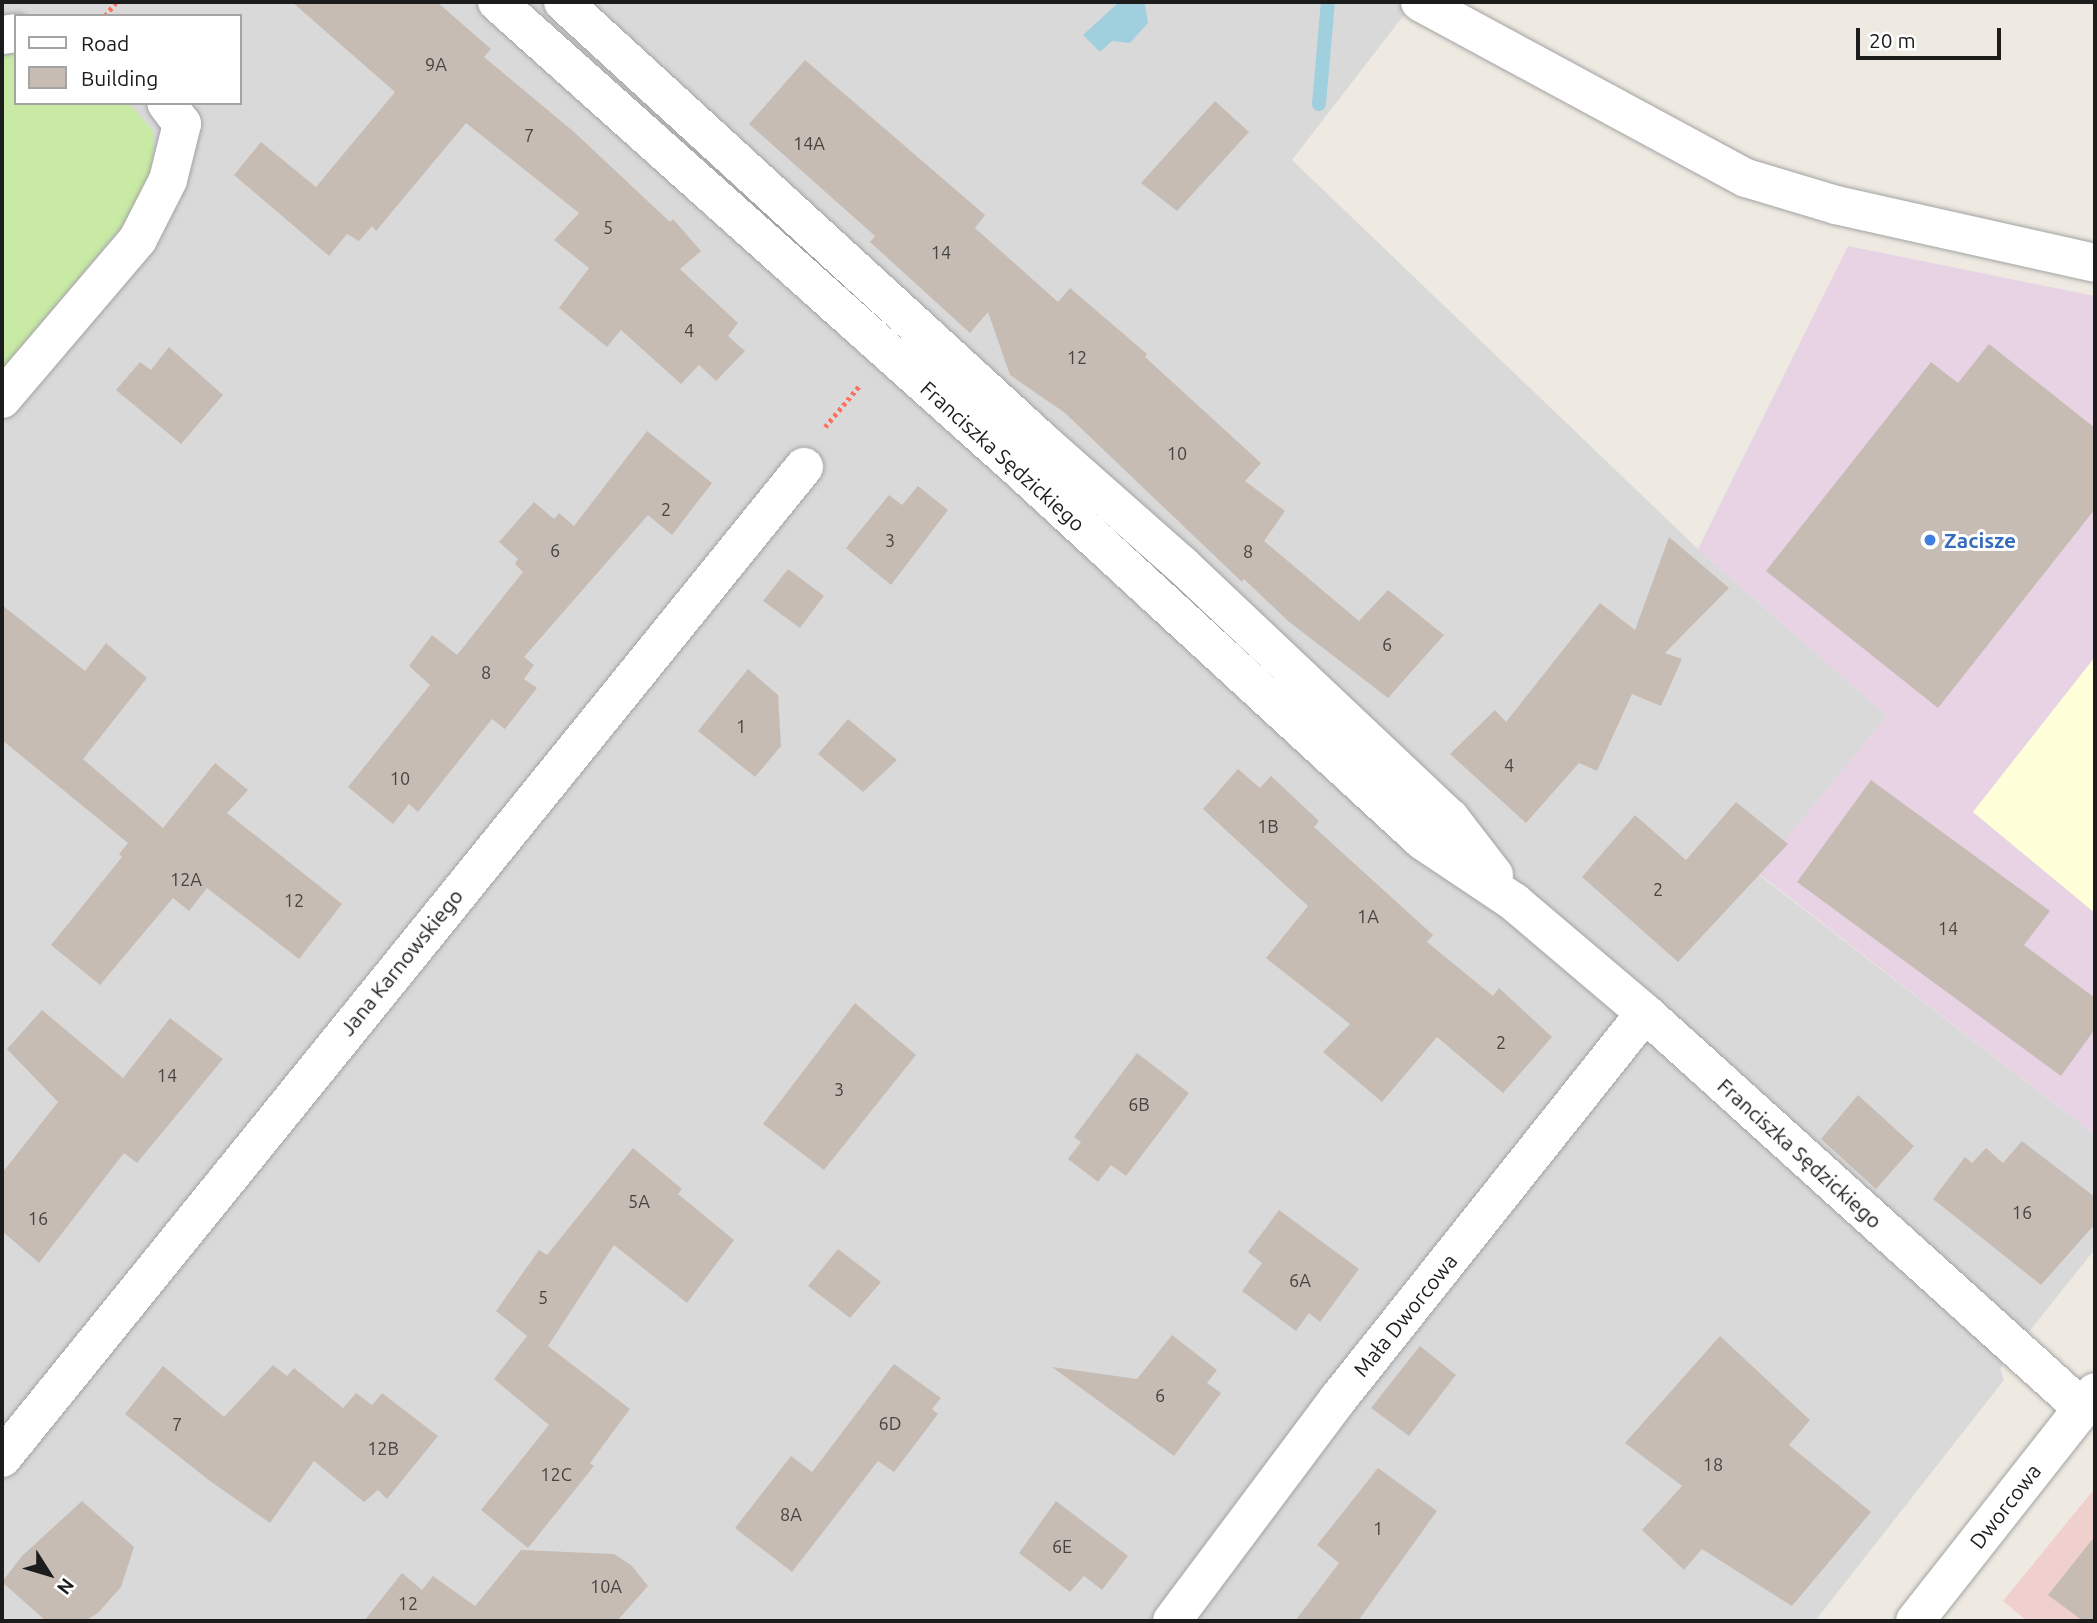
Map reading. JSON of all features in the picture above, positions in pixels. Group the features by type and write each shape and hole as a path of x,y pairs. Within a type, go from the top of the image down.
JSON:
{"street":[{"name":"Franciszka Sędzickiego","path":"497,2 1020,470 1423,841 1514,902 2089,1400"},
{"name":"Franciszka Sędzickiego","path":"563,2 1251,630 1450,818 1514,902"},
{"path":"1420,2 1746,178 1836,205 2095,263"},
{"path":"2,399 138,239 168,180 182,124 168,105"},
{"name":"Jana Karnowskiego","path":"2,1458 804,467"},
{"name":"Mała Dworcowa","path":"1172,1621 1338,1399 1645,1013"},
{"name":"Dworcowa","path":"1915,1621 2089,1400"}],"path":[{"path":"821,432 865,379"}],"shaded area":[{"path":"2,2 1414,2 1292,160 1698,549 1887,716 1758,874 2095,1135 2095,1249 2000,1368 2004,1380 1815,1621 2,1621"},
{"path":"1848,246 2095,296 2095,657 1973,812 2095,913 2095,1135 1758,873 1887,716 1698,549"},
{"path":"2095,657 2095,913 1973,812"},
{"path":"2095,1488 2095,1621 2027,1621 2003,1601"}],"green space":[{"path":"14,53 14,105 131,105 153,131 153,175 120,228 2,371 2,56"}],"water":[{"path":"1119,2 1145,4 1148,23 1130,43 1112,41 1100,52 1083,35"}],"building":[{"path":"292,2 437,2 491,49 484,57 573,131 670,222 673,219 701,251 680,269 738,323 728,336 745,351 716,381 699,365 681,384 621,330 607,347 559,308 589,268 554,240 579,213 466,123 376,231 372,226 359,241 347,234 329,256 234,175 261,142 316,187 395,92"},
{"path":"805,60 985,215 975,228 1058,302 1070,288 1147,354 1145,357 1261,463 1245,481 1285,511 1264,541 1359,621 1388,590 1444,635 1388,698 1288,621 1244,579 1242,582 1065,413 1010,375 988,312 970,333 870,242 875,236 749,124"},
{"path":"1215,101 1249,132 1177,211 1141,183"},
{"name":"Zacisze","path":"1989,344 2095,428 2095,509 1938,708 1766,571 1931,362 1958,383"},
{"path":"169,347 223,395 181,444 116,390 140,362 151,370"},
{"path":"647,431 712,483 672,535 648,515 524,657 534,665 524,679 537,688 505,729 492,719 418,812 409,804 393,824 348,787 430,685 409,666 432,635 457,655 523,572 515,564 518,559 499,542 534,502 554,519 559,513 574,526"},
{"path":"918,486 948,510 891,585 846,548 889,495 902,505"},
{"path":"1669,537 1729,588 1665,653 1682,659 1661,706 1632,694 1597,771 1579,763 1526,823 1450,754 1495,710 1506,722 1600,603 1635,630"},
{"path":"788,569 824,596 800,628 763,601"},
{"path":"2,605 85,671 106,643 147,678 83,759 163,828 215,763 248,790 227,813 342,904 299,959 207,888 189,911 173,898 100,985 51,945 122,857 119,854 128,843 2,740"},
{"path":"748,669 778,695 781,746 755,777 698,731"},
{"path":"848,719 897,760 863,792 818,754"},
{"path":"1238,769 1260,788 1271,776 1319,821 1314,827 1433,935 1427,942 1493,996 1499,988 1552,1037 1503,1093 1437,1037 1382,1102 1323,1052 1350,1024 1266,958 1308,906 1203,809"},
{"path":"1871,780 2050,911 2024,945 2095,998 2095,1029 2061,1076 1797,882"},
{"path":"1736,802 1788,844 1678,962 1582,877 1635,815 1686,860"},
{"path":"855,1003 916,1055 824,1170 763,1124"},
{"path":"42,1010 123,1078 170,1018 223,1059 137,1163 124,1153 39,1263 2,1231 2,1173 58,1102 7,1049"},
{"path":"1137,1053 1189,1093 1126,1176 1111,1165 1098,1182 1068,1159 1081,1142 1074,1137"},
{"path":"1858,1095 1914,1146 1876,1189 1821,1139"},
{"path":"2022,1141 2095,1197 2095,1224 2041,1285 1933,1199 1965,1157 1972,1163 1986,1148 2003,1163"},
{"path":"633,1148 682,1189 678,1194 734,1240 687,1303 614,1245 548,1346 630,1409 590,1463 594,1466 528,1548 481,1510 549,1425 494,1379 527,1336 496,1311 539,1250 547,1255"},
{"path":"1279,1210 1359,1269 1320,1322 1309,1313 1296,1331 1242,1291 1262,1263 1248,1252"},
{"path":"838,1249 881,1282 850,1318 808,1286"},
{"path":"1172,1335 1217,1370 1207,1383 1221,1393 1174,1456 1052,1367 1137,1379"},
{"path":"1720,1336 1810,1420 1789,1445 1871,1512 1792,1606 1702,1549 1684,1570 1642,1530 1682,1486 1625,1443"},
{"path":"1420,1346 1456,1375 1409,1436 1371,1408"},
{"path":"894,1364 941,1398 932,1409 938,1414 894,1472 878,1461 792,1572 735,1528 791,1456 812,1472"},
{"path":"273,1365 287,1376 294,1368 343,1408 356,1393 372,1405 382,1393 438,1436 387,1499 378,1490 364,1502 314,1461 270,1523 210,1481 125,1414 163,1366 224,1417"},
{"path":"1378,1468 1437,1511 1358,1621 1295,1621 1339,1563 1317,1545"},
{"path":"82,1501 134,1547 121,1587 98,1613 85,1621 46,1621 2,1582 22,1556"},
{"path":"1056,1501 1128,1556 1102,1590 1084,1576 1070,1592 1019,1553"},
{"path":"2095,1536 2095,1621 2083,1621 2048,1595"},
{"path":"521,1550 614,1554 631,1565 648,1586 617,1621 364,1621 402,1573 422,1590 433,1576 475,1606"}],"waterway":[{"path":"1319,104 1328,2"}],"place":[{"name":"Zacisze","path":"1930,540"}]}
